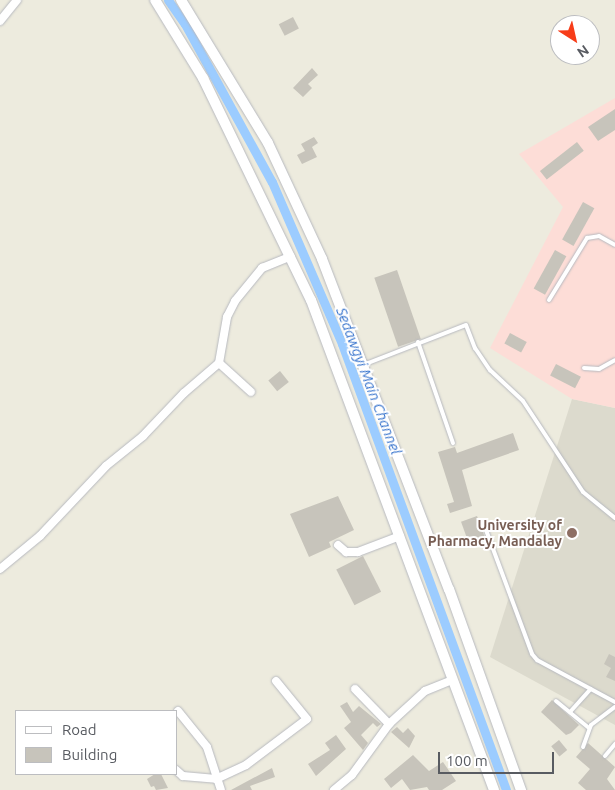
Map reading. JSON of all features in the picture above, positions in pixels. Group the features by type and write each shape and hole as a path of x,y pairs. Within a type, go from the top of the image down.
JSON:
{"street":[{"path":"0,21 17,0"},
{"path":"155,0 203,78 311,300 494,790"},
{"path":"181,0 268,143 322,258 449,589 521,790"},
{"path":"0,569 40,536 106,466 143,436 184,393 219,363 227,318 235,301 262,268 290,256"},
{"path":"219,363 251,392"},
{"path":"338,545 346,552 358,552 400,536"},
{"path":"334,790 352,775 390,724 425,691 452,680"},
{"path":"178,772 183,776 216,779 246,765 307,719 276,681"},
{"path":"356,689 390,724"},
{"path":"178,711 207,747 221,790"}],"lane":[{"path":"549,300 587,238 600,236 615,245"},
{"path":"362,365 466,325 475,348 490,370 523,401 583,492 615,518"},
{"path":"418,342 453,444"},
{"path":"584,368 599,369 615,360"},
{"path":"486,530 532,654 537,660 615,702"},
{"path":"570,712 591,689"},
{"path":"556,701 589,728"},
{"path":"583,747 589,728 615,707"},
{"path":"605,756 615,744"}],"shaded area":[{"path":"615,98 615,408 572,399 490,348 563,207 519,154"},
{"name":"University of Pharmacy, Mandalay","path":"572,399 615,408 615,725 490,657"}],"building":[{"path":"293,17 299,29 285,36 279,24"},
{"path":"312,68 318,75 308,84 312,88 303,97 293,88"},
{"path":"615,109 615,130 598,141 588,127"},
{"path":"314,137 318,143 312,147 317,157 302,164 297,155 305,151 301,144"},
{"path":"577,142 584,151 547,180 540,171"},
{"path":"583,202 594,208 574,246 562,240"},
{"path":"555,250 566,256 545,295 534,288"},
{"path":"397,270 421,339 398,347 374,278"},
{"path":"510,333 527,342 521,353 504,344"},
{"path":"556,364 581,377 575,388 550,376"},
{"path":"280,371 289,382 277,391 268,380"},
{"path":"513,433 519,450 462,470 472,506 450,513 447,504 454,502 438,452 455,447 457,453"},
{"path":"338,496 354,530 329,542 331,547 309,557 290,514"},
{"path":"477,516 486,541 470,547 461,522"},
{"path":"363,556 381,592 354,605 336,570"},
{"path":"609,654 615,657 615,681 606,677 611,668 604,664"},
{"path":"552,700 579,725 571,733 566,735 541,712"},
{"path":"347,702 353,712 359,706 381,724 377,727 373,723 361,735 368,743 363,750 344,728 351,722 340,706"},
{"path":"397,727 403,733 408,728 415,736 409,748 391,732"},
{"path":"336,735 346,749 316,776 308,764 330,750 325,743"},
{"path":"559,740 567,750 559,756 551,746"},
{"path":"588,743 615,767 607,779 615,790 586,790 578,783 590,769 576,757"},
{"path":"413,755 429,771 443,762 456,781 442,790 429,790 427,787 410,790 402,779 391,788 384,779"},
{"path":"272,768 275,777 250,786 252,790 231,790"},
{"path":"153,775 162,775 168,788 156,790 154,786 151,787 147,779"}],"waterway":[{"name":"Sedawgyi Main Channel","path":"168,0 185,24 272,182 342,344 506,790"}],"place":[{"name":"University of Pharmacy, Mandalay","path":"572,533"}]}
